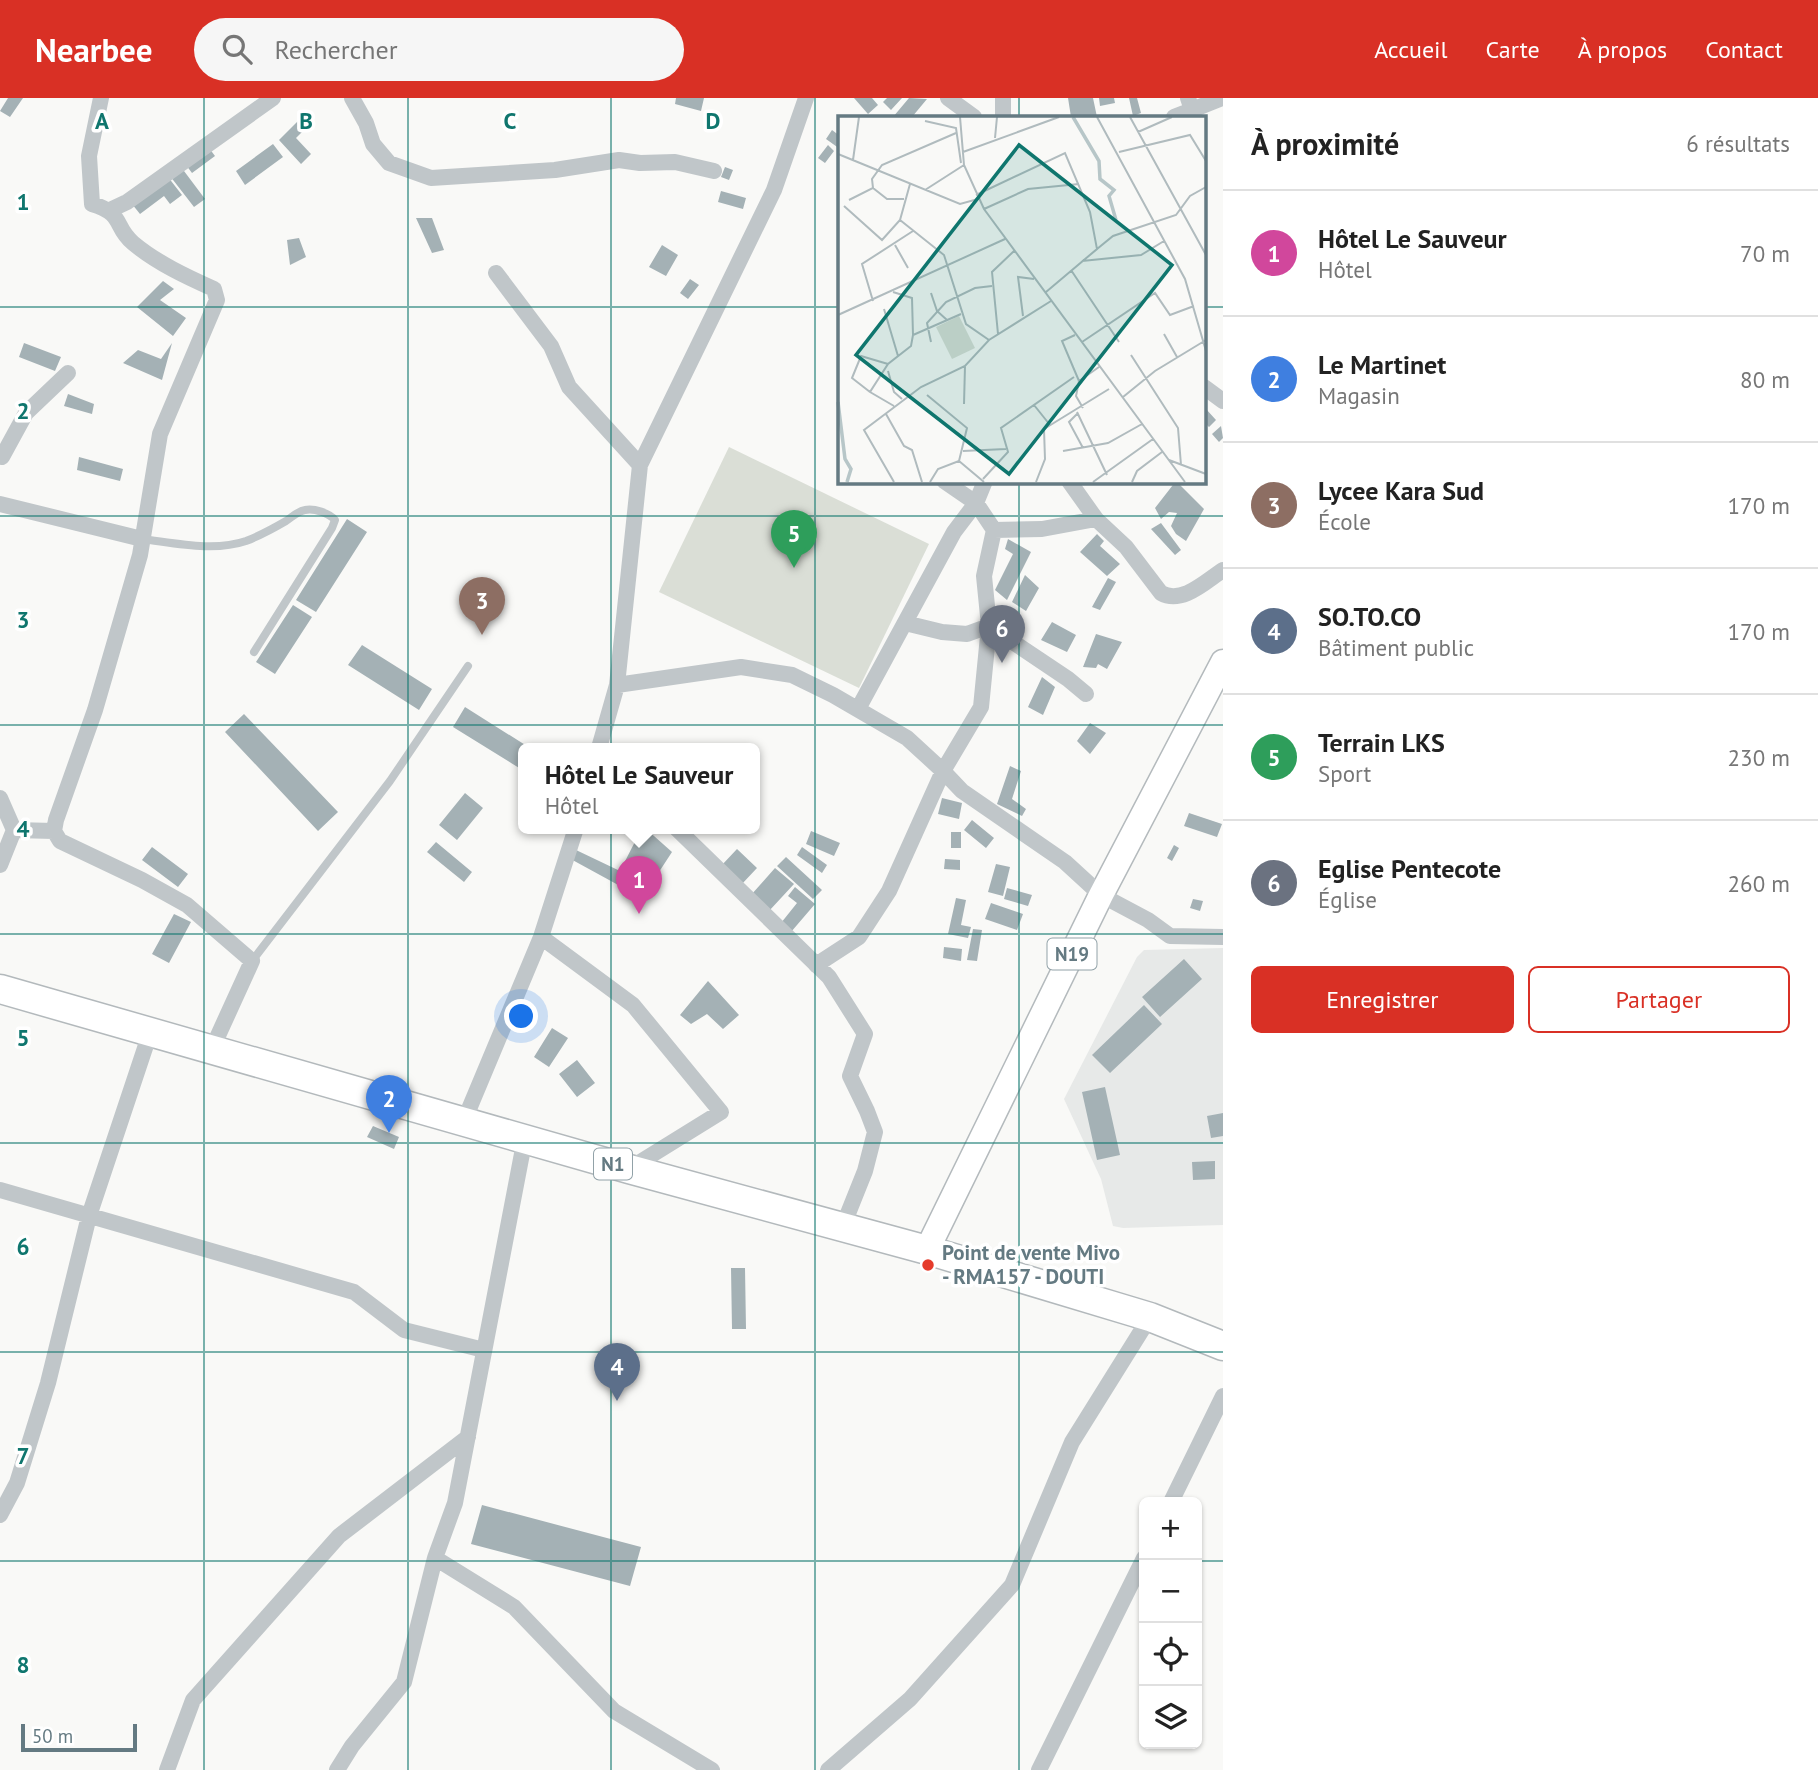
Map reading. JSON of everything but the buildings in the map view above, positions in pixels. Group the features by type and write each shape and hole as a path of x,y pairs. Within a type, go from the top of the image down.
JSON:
{"highway":[{"name":"N1","path":"0,989 629,1169 928,1250 1150,1317 1223,1346"}],"main road":[{"name":"N19","path":"928,1250 1101,895 1223,662"}],"street":[{"path":"101,98 89,156 92,204 110,210 131,242 179,273 214,289 217,300 160,434 141,555 95,710 54,831 60,841 187,905 252,961 212,1051"},
{"path":"110,210 127,202 273,98"},
{"path":"352,98 366,123 373,145 389,163 431,178 555,170 619,160 640,163 675,162 714,171"},
{"path":"600,743 617,685 640,465 774,190 806,98"},
{"path":"948,98 973,116"},
{"path":"1003,98 1003,116"},
{"path":"1175,116 1190,104 1222,98"},
{"path":"496,273 551,346 569,387 640,465"},
{"path":"1,457 26,413 68,373"},
{"path":"1206,388 1223,401"},
{"path":"816,965 859,937 890,891 943,771 981,707 989,626 984,576 994,530 976,503 947,483"},
{"path":"858,709 954,532 976,503 984,483"},
{"path":"1070,483 1096,519 1126,547 1166,596 1183,596 1223,570"},
{"path":"0,504 142,539"},
{"path":"994,530 1042,529 1096,519"},
{"path":"905,623 942,632 967,634 989,626"},
{"path":"989,626 1086,694"},
{"path":"617,685 741,667 792,675 907,738 962,791 1065,862 1101,895 1148,920 1170,936 1223,937"},
{"path":"0,798 14,830 0,865"},
{"path":"14,830 54,831"},
{"path":"464,1121 541,937 574,834"},
{"path":"682,834 829,978 865,1034 850,1076 875,1132 865,1171 843,1226"},
{"path":"541,937 633,1005 721,1112 629,1169"},
{"path":"0,1515 17,1483 48,1383 89,1216 150,1033"},
{"path":"337,1770 352,1746 404,1682 435,1558 455,1503 525,1138"},
{"path":"0,1190 354,1292 404,1330 484,1350"},
{"path":"828,1770 910,1699 1012,1585 1072,1442 1150,1317"},
{"path":"1173,1497 1223,1396"},
{"path":"167,1770 193,1700 339,1536 468,1437"},
{"path":"435,1558 514,1607 614,1711 712,1770"},
{"path":"1039,1770 1143,1560"}],"lane":[{"path":"142,539 192,545 231,544 246,541 303,510 310,509 331,515 335,520 332,528 254,652"},
{"path":"252,961 390,781 467,666"}],"shaded area":[{"path":"729,447 929,544 859,688 659,592"},
{"path":"1223,948 1223,1225 1113,1226 1101,1179 1064,1099 1137,957 1144,950"}],"place":[{"name":"Terrain LKS","path":"794,568"},
{"name":"Lycee Kara Sud","path":"482,635"},
{"name":"Eglise Pentecote","path":"1002,663"},
{"name":"Hôtel Le Sauveur","path":"639,914"},
{"name":"Le Martinet","path":"389,1133"},
{"name":"Point de vente Mivo - RMA157 - DOUTI","path":"928,1265"},
{"name":"SO.TO.CO","path":"617,1401"}]}
